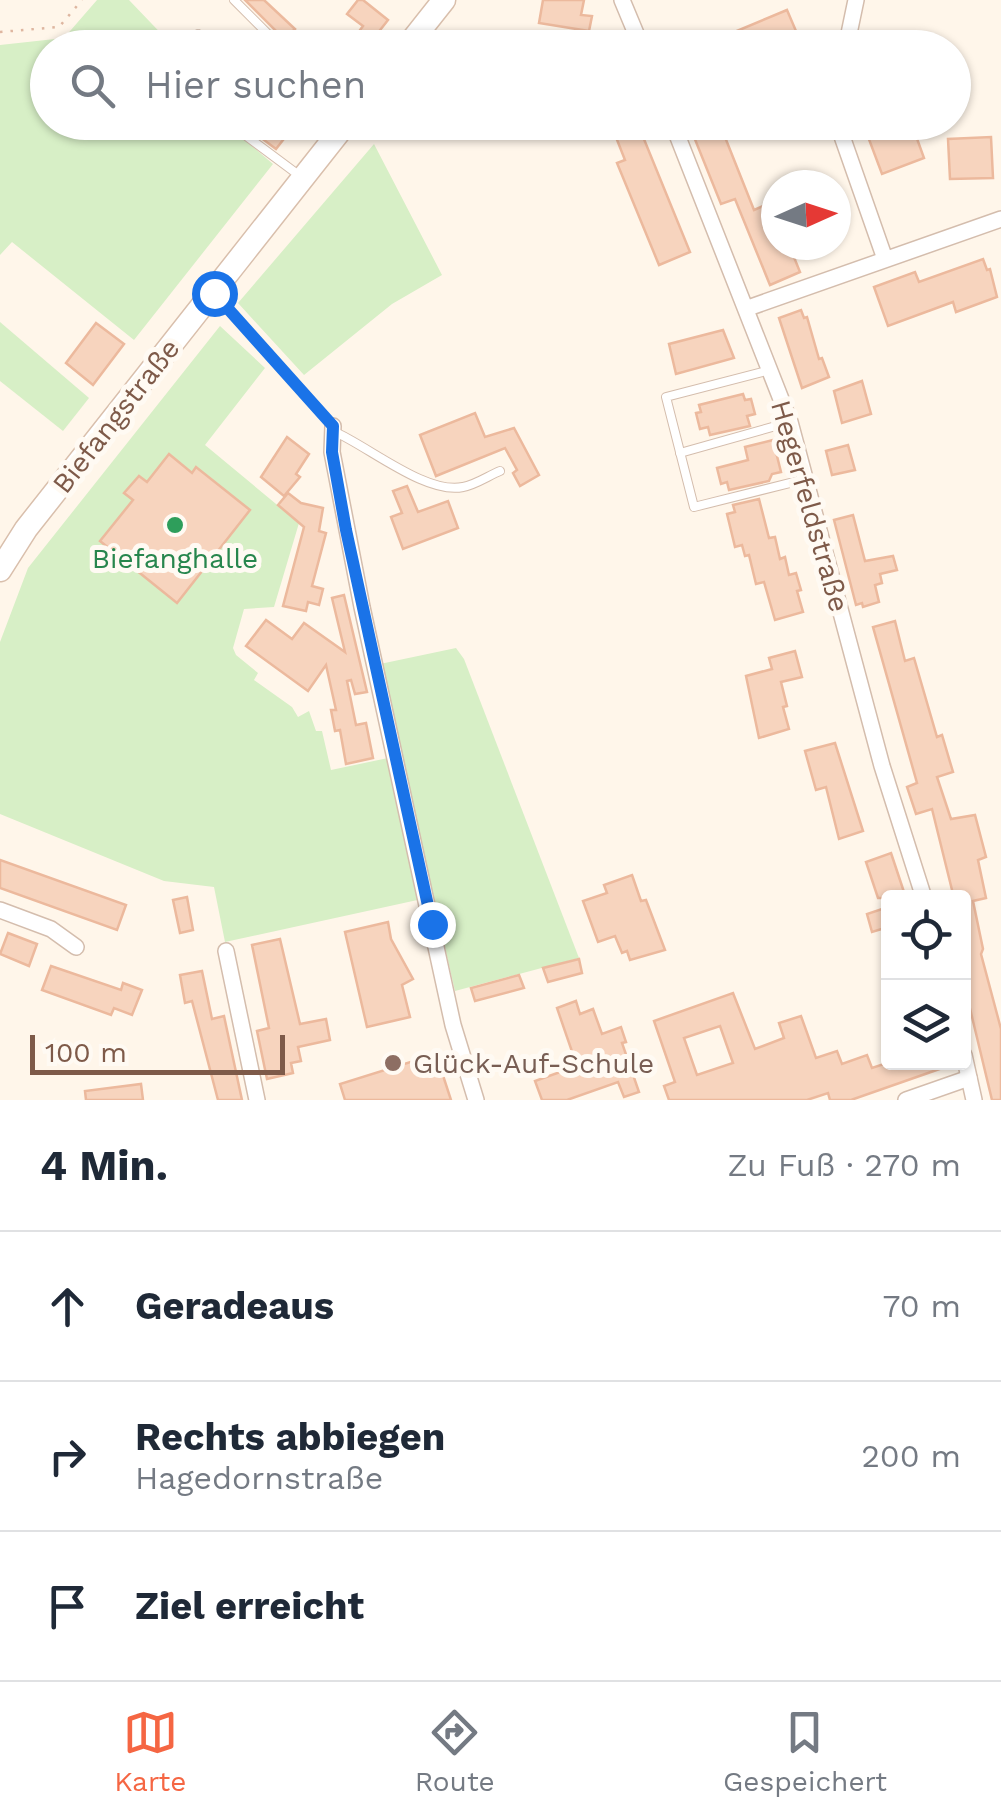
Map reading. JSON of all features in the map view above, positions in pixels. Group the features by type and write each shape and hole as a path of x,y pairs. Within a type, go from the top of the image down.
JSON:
{"main road":[{"path":"420,30 444,0"},
{"name":"Biefangstraße","path":"0,570 7,541 214,293 334,140"}],"street":[{"path":"622,0 634,30"},
{"path":"850,30 856,0"},
{"name":"Hegerfeldstraße","path":"679,140 790,422 882,766 921,890"},
{"path":"843,140 885,259"},
{"path":"748,308 1001,220"},
{"path":"333,429 332,452 358,588 453,1025 476,1100"},
{"path":"0,910 51,930 76,947"},
{"path":"226,952 257,1100"},
{"path":"967,1070 974,1100"},
{"path":"906,1100 969,1078"}],"lane":[{"path":"234,0 264,30"},
{"path":"252,140 304,178"},
{"path":"771,370 666,397 694,506 806,480"},
{"path":"680,453 790,422"},
{"path":"333,429 430,484 461,488 500,471"}],"path":[{"path":"0,32 59,27 82,0"},
{"path":"214,293 333,429"}],"green space":[{"path":"97,0 129,0 158,30 71,30"},
{"path":"30,42 30,140 245,140 273,164 134,340 12,242 0,255 0,45"},
{"path":"374,144 442,275 392,304 304,375 238,303"},
{"path":"0,322 89,398 63,431 0,381"},
{"path":"220,326 265,368 205,445 299,523 274,607 244,609 233,648 258,673 254,680 292,707 298,717 309,711 316,731 322,731 331,770 388,758 422,899 225,942 214,887 164,881 0,814 0,642 28,568"},
{"path":"456,648 464,659 579,958 455,991 380,664"}],"building":[{"path":"245,0 264,0 295,29 275,30"},
{"path":"358,0 363,0 388,20 380,30 360,30 363,26 347,14"},
{"path":"543,0 584,0 581,15 592,16 589,30 539,23"},
{"path":"787,10 796,30 739,30"},
{"path":"991,137 993,178 950,179 948,140"},
{"path":"264,140 283,140 276,149"},
{"path":"617,140 644,140 690,252 659,265 617,163 625,160"},
{"path":"695,140 726,140 754,210 761,207 761,260 795,260 800,272 770,285 735,199 721,204"},
{"path":"869,140 918,140 924,158 882,174"},
{"path":"983,259 987,270 990,269 997,297 956,312 953,302 888,326 874,287 915,272 919,282"},
{"path":"801,310 829,377 802,388 779,318"},
{"path":"96,323 124,344 93,385 66,363"},
{"path":"723,330 734,358 676,374 669,344"},
{"path":"862,381 871,414 842,423 834,391"},
{"path":"743,394 745,400 751,399 755,414 747,416 750,426 710,435 708,427 700,429 696,413 701,412 699,405"},
{"path":"475,413 485,437 514,428 539,475 520,486 513,473 517,470 505,448 436,476 420,435"},
{"path":"287,437 309,454 296,474 300,477 284,496 261,477"},
{"path":"773,440 781,472 772,474 769,481 729,490 727,482 721,484 717,468 748,460 745,447"},
{"path":"848,445 855,470 832,475 826,451"},
{"name":"Biefanghalle","path":"169,454 192,473 196,467 250,510 177,603 100,541 133,500 124,493 139,476 147,482"},
{"path":"407,486 418,512 448,501 458,528 403,549 391,517 402,513 393,491"},
{"path":"288,493 301,503 323,508 319,531 326,533 312,586 323,589 319,605 308,602 306,611 283,606 304,527 278,505"},
{"path":"759,499 769,538 775,537 780,559 785,557 789,575 796,573 801,590 797,591 803,612 775,620 764,582 756,584 749,555 745,556 742,545 735,547 727,514 735,512 733,505"},
{"path":"853,515 865,561 893,556 897,570 880,574 882,583 875,585 879,602 863,607 862,603 856,605 834,520"},
{"path":"344,595 367,692 355,694 351,680 347,681 356,725 366,723 373,758 346,764 340,730 335,731 331,710 336,710 326,665 308,691 246,646 266,620 292,639 304,623 345,652 332,598"},
{"path":"895,621 905,661 914,658 937,737 942,735 953,772 937,777 951,819 975,815 986,857 978,860 986,898 973,901 981,954 1001,1029 1001,1100 992,1100 971,1013 971,890 952,890 932,809 916,814 907,787 917,783 873,627"},
{"path":"795,651 802,677 781,682 789,729 759,738 746,676 772,669 769,658"},
{"path":"835,743 863,831 839,839 826,787 816,790 805,751"},
{"path":"891,853 903,890 881,890 878,898 866,862"},
{"path":"0,860 126,905 117,930 0,888"},
{"path":"632,875 665,950 630,960 627,951 622,953 615,936 598,942 583,901 607,893 604,885"},
{"path":"187,897 193,930 180,933 173,900"},
{"path":"881,909 881,929 872,932 867,914"},
{"path":"388,922 391,939 413,979 402,985 410,1017 367,1027 345,932"},
{"path":"8,933 37,944 29,966 0,954"},
{"path":"280,939 300,1024 326,1019 330,1040 298,1047 301,1061 291,1063 293,1073 267,1079 257,1031 269,1028 252,945"},
{"path":"579,959 582,973 548,982 543,968"},
{"path":"51,966 121,990 123,983 142,990 132,1015 114,1008 111,1015 42,990"},
{"path":"202,971 212,1019 224,1016 242,1100 218,1100 192,1001 185,1003 180,975"},
{"path":"519,975 524,988 475,1001 471,988"},
{"path":"733,993 755,1049 784,1038 779,1023 801,1016 816,1058 837,1051 842,1064 867,1055 872,1068 881,1065 881,1070 937,1070 851,1100 830,1100 828,1093 807,1100 669,1100 664,1086 675,1082 654,1021","holes":["720,1026 733,1063 697,1075 684,1038"]},
{"path":"576,1001 580,1014 593,1009 602,1034 621,1027 626,1042 622,1043 639,1092 624,1097 618,1082 567,1100 542,1100 535,1081 577,1066 557,1008"},
{"path":"436,1054 451,1100 345,1100 340,1084"},
{"path":"141,1084 143,1100 86,1100 85,1091"}],"place":[{"name":"Biefanghalle","path":"175,525"},
{"name":"Glück-Auf-Schule","path":"393,1063"}],"route":[{"path":"214,293 333,426 332,452 346,530 432,924"}]}
